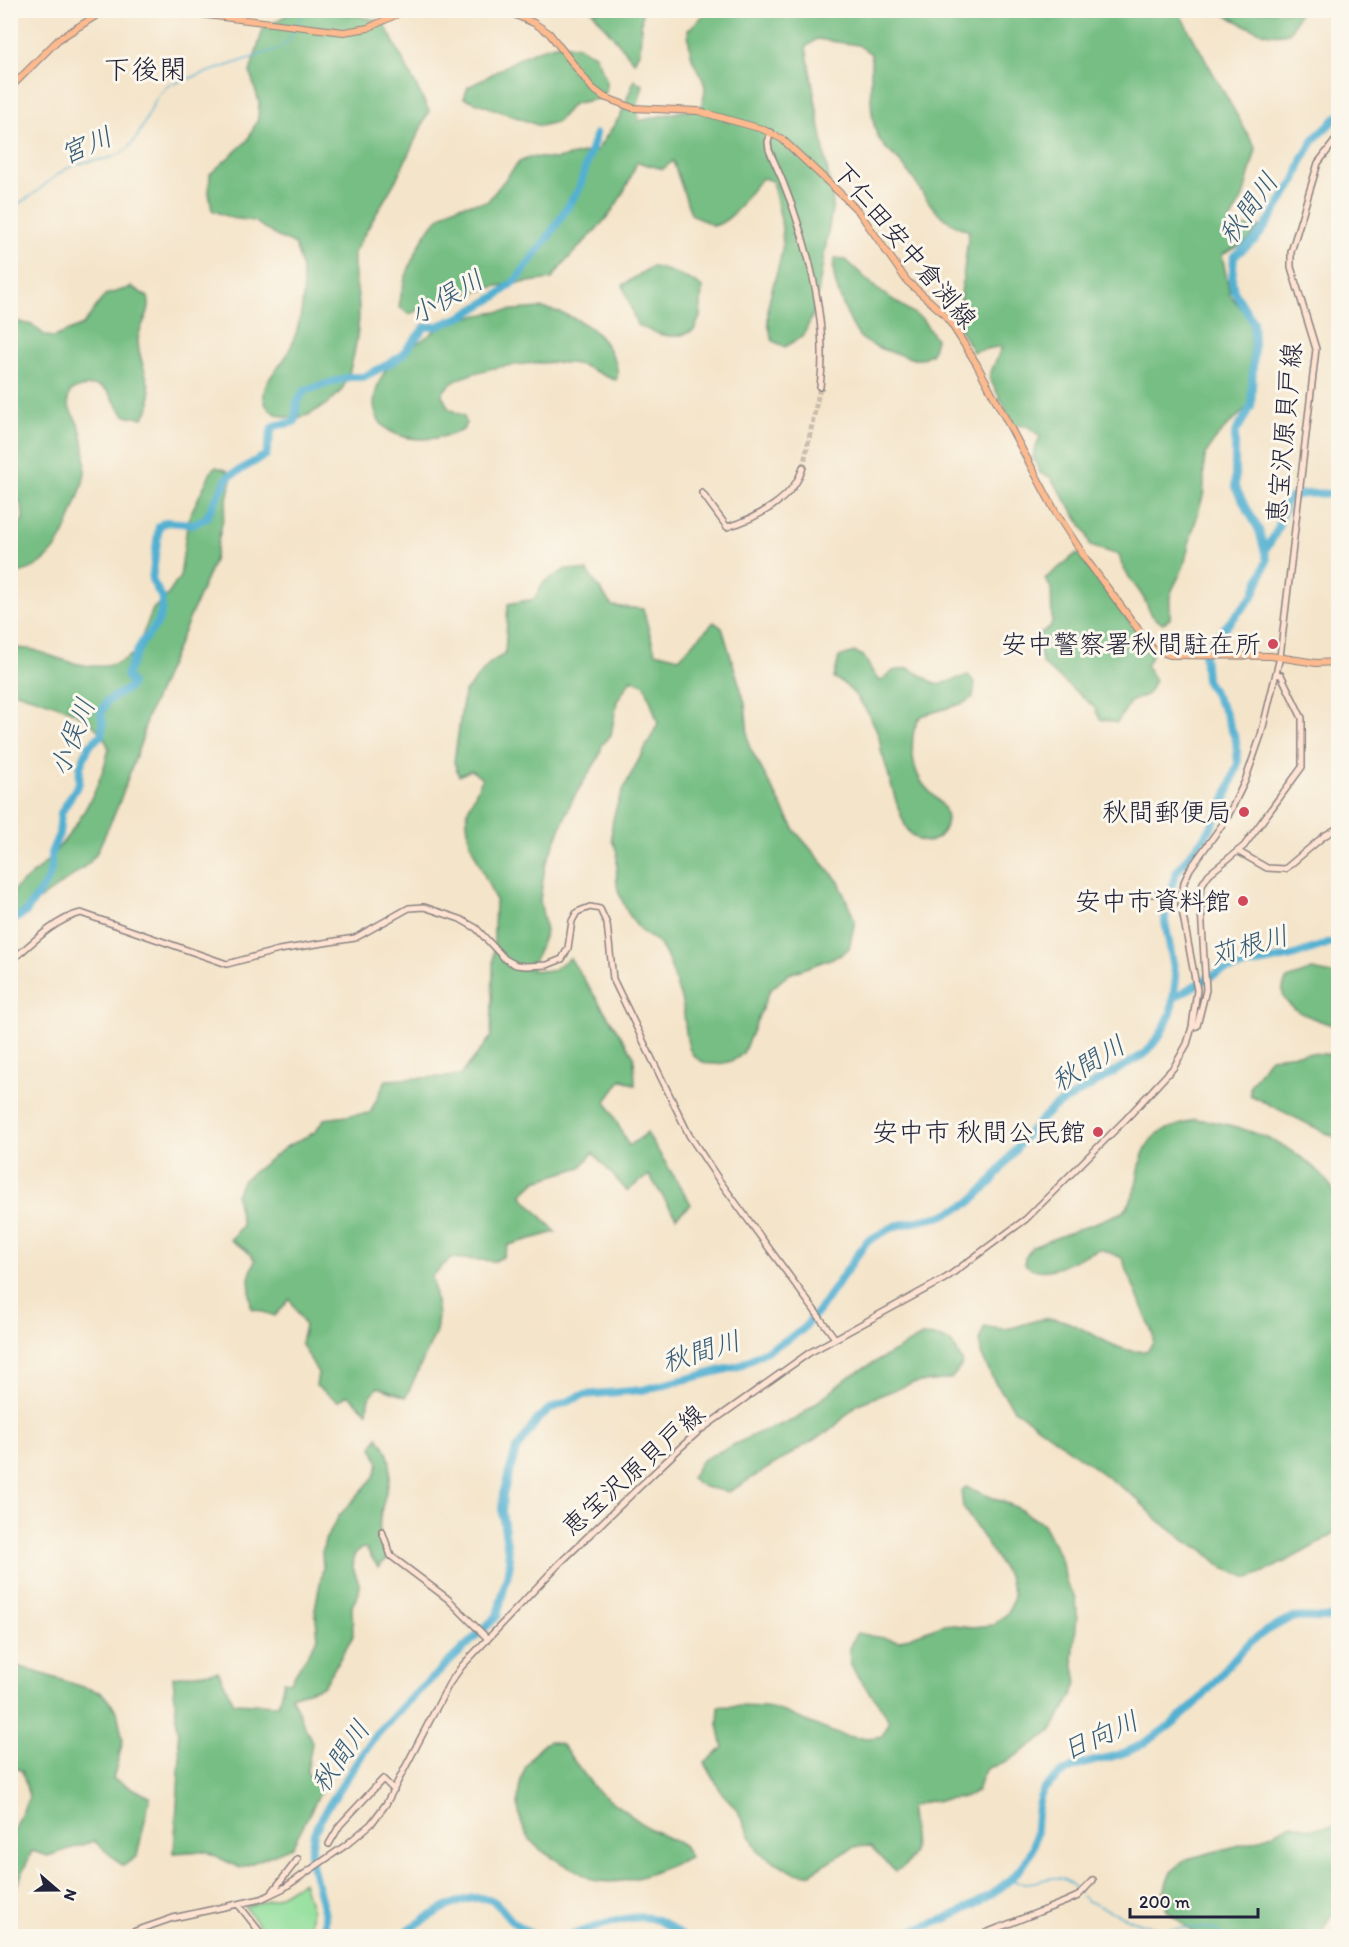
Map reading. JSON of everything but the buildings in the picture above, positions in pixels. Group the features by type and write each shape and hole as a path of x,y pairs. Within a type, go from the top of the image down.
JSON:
{"main road":[{"path":"10,88 59,39 105,10"},
{"path":"166,10 344,32 360,30 406,10"},
{"name":"下仁田安中倉渕線","path":"504,10 534,23 549,33 592,88 618,104 633,108 698,111 771,132 796,151 859,212 907,281 948,319 976,363 1056,513 1147,644 1163,654 1280,657"},
{"path":"771,132 768,142 769,150 798,220 809,258 823,354 820,387"},
{"name":"恵宝沢原貝戸線","path":"121,1936 173,1918 238,1904 271,1894 306,1874 371,1824 394,1790 449,1684 486,1638 559,1564 699,1431 834,1337 946,1278 1026,1219 1126,1119 1174,1066 1187,1044 1192,1027 1197,990 1178,894 1190,869 1227,818 1245,781 1261,735 1280,657 1316,349 1291,267 1291,252 1318,163 1322,154 1338,137"},
{"path":"702,493 727,527 784,498 792,490 802,467"},
{"path":"1280,657 1316,663 1338,662"},
{"path":"1276,674 1281,675 1302,718 1302,767 1239,852 1268,868 1286,869 1324,836 1338,828"},
{"name":"恵宝沢原貝戸線","path":"1192,1027 1197,1026 1202,1014 1206,983 1201,886 1209,874 1239,852"},
{"path":"1143,894 1178,894"},
{"path":"10,962 45,933 70,916 81,913 227,964 279,950 355,938 409,908 419,906 460,919 476,928 505,959 516,965 547,965 558,963 565,955 577,912 590,907 600,909 607,924 614,979 689,1135 719,1180 834,1337"},
{"path":"382,1531 391,1556 448,1599 486,1638"},
{"path":"328,1844 340,1825 383,1779 394,1790"},
{"path":"271,1894 298,1859"},
{"path":"978,1936 1080,1894 1093,1880"},
{"path":"238,1904 263,1936"}],"green space":[{"path":"328,10 384,23 429,111 396,180 354,252 359,320 354,355 347,378 332,400 308,415 295,418 281,416 269,409 264,392 268,381 285,358 297,331 303,302 299,258 294,244 276,236 254,221 231,218 212,210 209,193 210,174 247,141 258,119 259,102 250,72 263,29 293,11"},
{"path":"592,11 642,11 640,50 634,62"},
{"path":"708,11 1178,11 1256,149 1243,197 1226,228 1260,226 1249,240 1222,255 1230,295 1251,324 1249,406 1219,434 1206,454 1203,496 1184,566 1170,596 1170,619 1163,623 1152,615 1126,572 1119,555 1090,546 1087,534 1062,494 1050,477 1040,473 1033,457 1040,436 1027,426 1014,425 989,377 1002,346 973,352 957,324 969,231 945,219 937,211 902,164 881,142 876,132 872,113 871,54 858,45 817,39 806,47 833,203 815,310 803,336 785,347 773,341 768,317 770,295 780,262 783,242 780,215 772,181 763,178 730,217 714,226 691,214 673,161 663,169 637,162 613,210 552,279 497,286 462,295 409,314 399,307 411,264 426,234 436,222 447,212 459,206 487,202 519,162 531,157 556,159 597,150 621,115 634,80 643,85 638,103 638,121 701,107 705,88 691,55 688,30"},
{"path":"1218,11 1300,11 1290,32 1272,34 1253,29"},
{"path":"563,44 579,47 595,55 606,79 606,92 601,98 573,104 557,122 540,126 464,98 468,87 514,61 539,50"},
{"path":"836,258 846,260 877,289 922,319 936,339 932,353 921,359 914,359 867,343 862,339 851,324 841,299 834,275"},
{"path":"651,267 678,274 702,288 700,317 694,330 679,336 672,336 658,334 637,325 623,285"},
{"path":"132,287 148,297 149,303 138,341 150,391 148,409 143,418 126,416 111,395 102,387 81,387 70,392 68,402 80,430 84,449 85,470 81,488 66,530 54,551 36,566 11,574 11,528 22,522 23,513 19,502 11,493 11,320 32,325 46,336 54,337 83,325 105,295"},
{"path":"542,308 559,312 592,329 609,349 616,366 616,380 581,365 568,363 505,366 465,377 450,385 442,395 449,409 464,416 466,423 463,430 443,437 424,439 406,437 391,431 380,421 374,407 376,390 387,368 406,350 442,326 464,318"},
{"path":"213,468 226,470 232,476 214,561 146,720 142,739 118,806 96,854 89,863 11,919 11,893 46,862 76,824 93,795 109,749 93,725 81,716 68,709 11,690 11,647 34,650 86,666 112,665 136,651 153,609 167,596 180,577 188,519"},
{"path":"1077,553 1153,653 1146,666 1155,680 1148,694 1130,702 1117,723 1100,719 1094,707 1043,664 1036,636 1050,627 1052,622 1051,588 1045,579"},
{"path":"566,569 587,571 612,606 643,609 655,652 679,658 714,622 722,628 745,703 749,746 796,832 839,882 855,921 849,948 841,955 789,974 770,990 743,1053 738,1057 726,1063 712,1064 694,1056 688,1044 682,1003 667,957 658,943 635,924 621,898 616,878 617,852 612,840 615,811 628,780 658,723 645,685 631,679 617,701 611,735 602,745 599,757 572,800 545,866 540,900 546,932 531,970 551,971 570,958 634,1056 635,1085 622,1079 606,1101 629,1146 647,1133 691,1204 676,1217 649,1175 627,1191 593,1153 581,1167 536,1181 521,1195 556,1232 509,1245 503,1257 495,1261 451,1258 432,1276 438,1315 436,1332 406,1397 378,1387 369,1398 367,1412 348,1395 338,1401 316,1386 318,1373 301,1343 305,1326 290,1299 275,1316 251,1308 249,1278 255,1260 245,1249 230,1240 242,1225 236,1195 242,1181 286,1147 315,1132 324,1119 370,1113 386,1080 460,1076 491,1037 495,899 470,843 467,823 467,812 482,779 471,770 459,776 454,762 464,693 491,662 505,654 508,604 534,599 543,583"},
{"path":"854,652 863,657 880,681 893,671 908,668 938,685 968,675 975,683 973,697 964,703 921,716 914,730 912,748 918,774 946,813 947,822 944,829 940,836 933,840 926,842 918,840 910,833 898,806 872,720 851,690 834,678 839,657"},
{"path":"1312,970 1338,975 1338,1027 1298,1011 1284,998 1283,989 1287,979"},
{"path":"1308,1053 1338,1055 1338,1139 1250,1095 1250,1086 1270,1057"},
{"path":"1195,1119 1236,1127 1277,1143 1312,1166 1327,1181 1338,1198 1338,1529 1310,1548 1249,1578 1223,1568 1202,1549 1188,1543 1158,1520 1136,1498 1014,1409 993,1379 981,1354 980,1338 985,1326 1007,1329 1051,1318 1071,1324 1126,1350 1148,1350 1153,1343 1153,1334 1122,1258 1101,1249 1063,1266 1043,1271 1024,1264 1025,1258 1032,1247 1123,1212 1133,1194 1144,1152 1149,1143 1160,1132"},
{"path":"922,1336 944,1339 956,1349 963,1364 951,1379 912,1383 858,1404 832,1429 729,1492 704,1487 691,1478 702,1460 758,1433 796,1419 850,1376"},
{"path":"378,1437 387,1452 390,1467 380,1523 381,1540 388,1558 378,1567 366,1548 360,1549 354,1555 353,1568 359,1583 359,1593 352,1606 353,1636 324,1686 291,1696 312,1742 307,1772 321,1791 292,1847 240,1868 205,1851 174,1853 180,1758 173,1677 218,1671 234,1703 278,1705 284,1681 290,1682 318,1638 315,1609 323,1568 322,1552 325,1540 339,1516 374,1477 379,1464 372,1447"},
{"path":"966,1487 1016,1507 1043,1524 1061,1559 1067,1585 1076,1598 1073,1660 1077,1683 1073,1694 1051,1732 1005,1763 988,1768 982,1775 977,1792 960,1798 927,1802 910,1807 914,1844 913,1852 905,1866 895,1871 870,1846 853,1847 809,1874 795,1873 759,1853 736,1808 722,1793 705,1763 723,1748 718,1724 719,1706 771,1708 838,1734 867,1738 882,1736 889,1723 885,1712 860,1681 853,1670 850,1658 850,1646 857,1633 899,1641 944,1624 972,1627 993,1625 1008,1613 1014,1596 1009,1578 963,1507 961,1491"},
{"path":"11,1664 102,1693 117,1711 123,1741 113,1779 150,1797 137,1856 123,1866 94,1841 48,1856 32,1851 11,1899 11,1838 29,1797 22,1771 11,1766"},
{"path":"549,1741 561,1744 597,1791 650,1829 683,1845 690,1857 634,1879 611,1882 589,1878 543,1852 529,1838 523,1826 518,1799 524,1771 530,1759"},
{"path":"1292,1824 1311,1829 1338,1825 1338,1912 1333,1913 1319,1936 1197,1936 1167,1910 1163,1892 1171,1872 1187,1859 1259,1840"},
{"path":"303,1882 312,1911 308,1936 267,1936 245,1907 275,1898"}],"waterway":[{"name":"宮川","path":"298,23 305,10"},
{"name":"宮川","path":"10,207 28,198 68,168 123,152 135,140 152,106 169,85 278,49 288,41 294,30"},
{"name":"秋間川","path":"325,1936 325,1915 310,1856 314,1833 322,1816 371,1741 403,1706 497,1616 510,1565 502,1512 503,1494 516,1450 538,1419 548,1410 583,1395 642,1390 739,1366 788,1339 802,1330 819,1310 867,1241 895,1226 942,1216 969,1203 991,1182 1027,1134 1053,1108 1146,1053 1160,1035 1171,1013 1176,978 1165,922 1166,902 1177,871 1209,831 1224,803 1238,763 1236,741 1225,712 1206,680 1204,651 1253,596 1267,560 1259,530 1235,487 1235,433 1251,407 1254,345 1253,322 1234,291 1232,281 1234,256 1255,240 1265,227 1295,180 1303,158 1315,138 1338,116"},
{"name":"小俣川","path":"10,922 26,912 48,880 51,853 59,834 61,813 79,783 80,767 89,746 101,735 103,725 101,713 107,701 129,688 131,683 126,675 142,642 157,624 161,614 162,598 152,580 159,526 166,522 194,524 206,518 228,477 266,455 272,428 295,421 297,403 304,391 349,377 363,377 387,365 401,356 425,327 438,326 463,316 498,295 517,279 551,233 579,189 596,134"},
{"path":"1266,548 1275,533 1285,504 1290,498 1314,493 1338,494"},
{"name":"苅根川","path":"1175,997 1220,971 1292,956 1338,940"},
{"name":"日向川","path":"882,1936 923,1927 969,1908 1009,1880 1024,1864 1033,1847 1040,1799 1047,1786 1058,1776 1080,1765 1125,1753 1154,1737 1195,1704 1242,1650 1280,1623 1293,1618 1338,1617"},
{"path":"1010,1880 1031,1883 1054,1878 1062,1879 1079,1892"},
{"path":"1082,1896 1126,1918 1157,1928 1204,1928 1225,1936"},
{"name":"日向川","path":"400,1936 458,1902 483,1898 493,1901 510,1920 537,1936"},
{"name":"日向川","path":"568,1936 623,1919 645,1917 662,1922 682,1936"},
{"name":"日向川","path":"808,1936 819,1932 854,1936"}],"tunnel":[{"path":"803,467 820,387"}],"place":[{"name":"安中警察署秋間駐在所","path":"1273,644"},
{"name":"秋間郵便局","path":"1244,812"},
{"name":"安中市資料館","path":"1243,901"},
{"name":"安中市 秋間公民館","path":"1098,1132"}],"district":[{"name":"下後閑","path":"145,69"}]}
